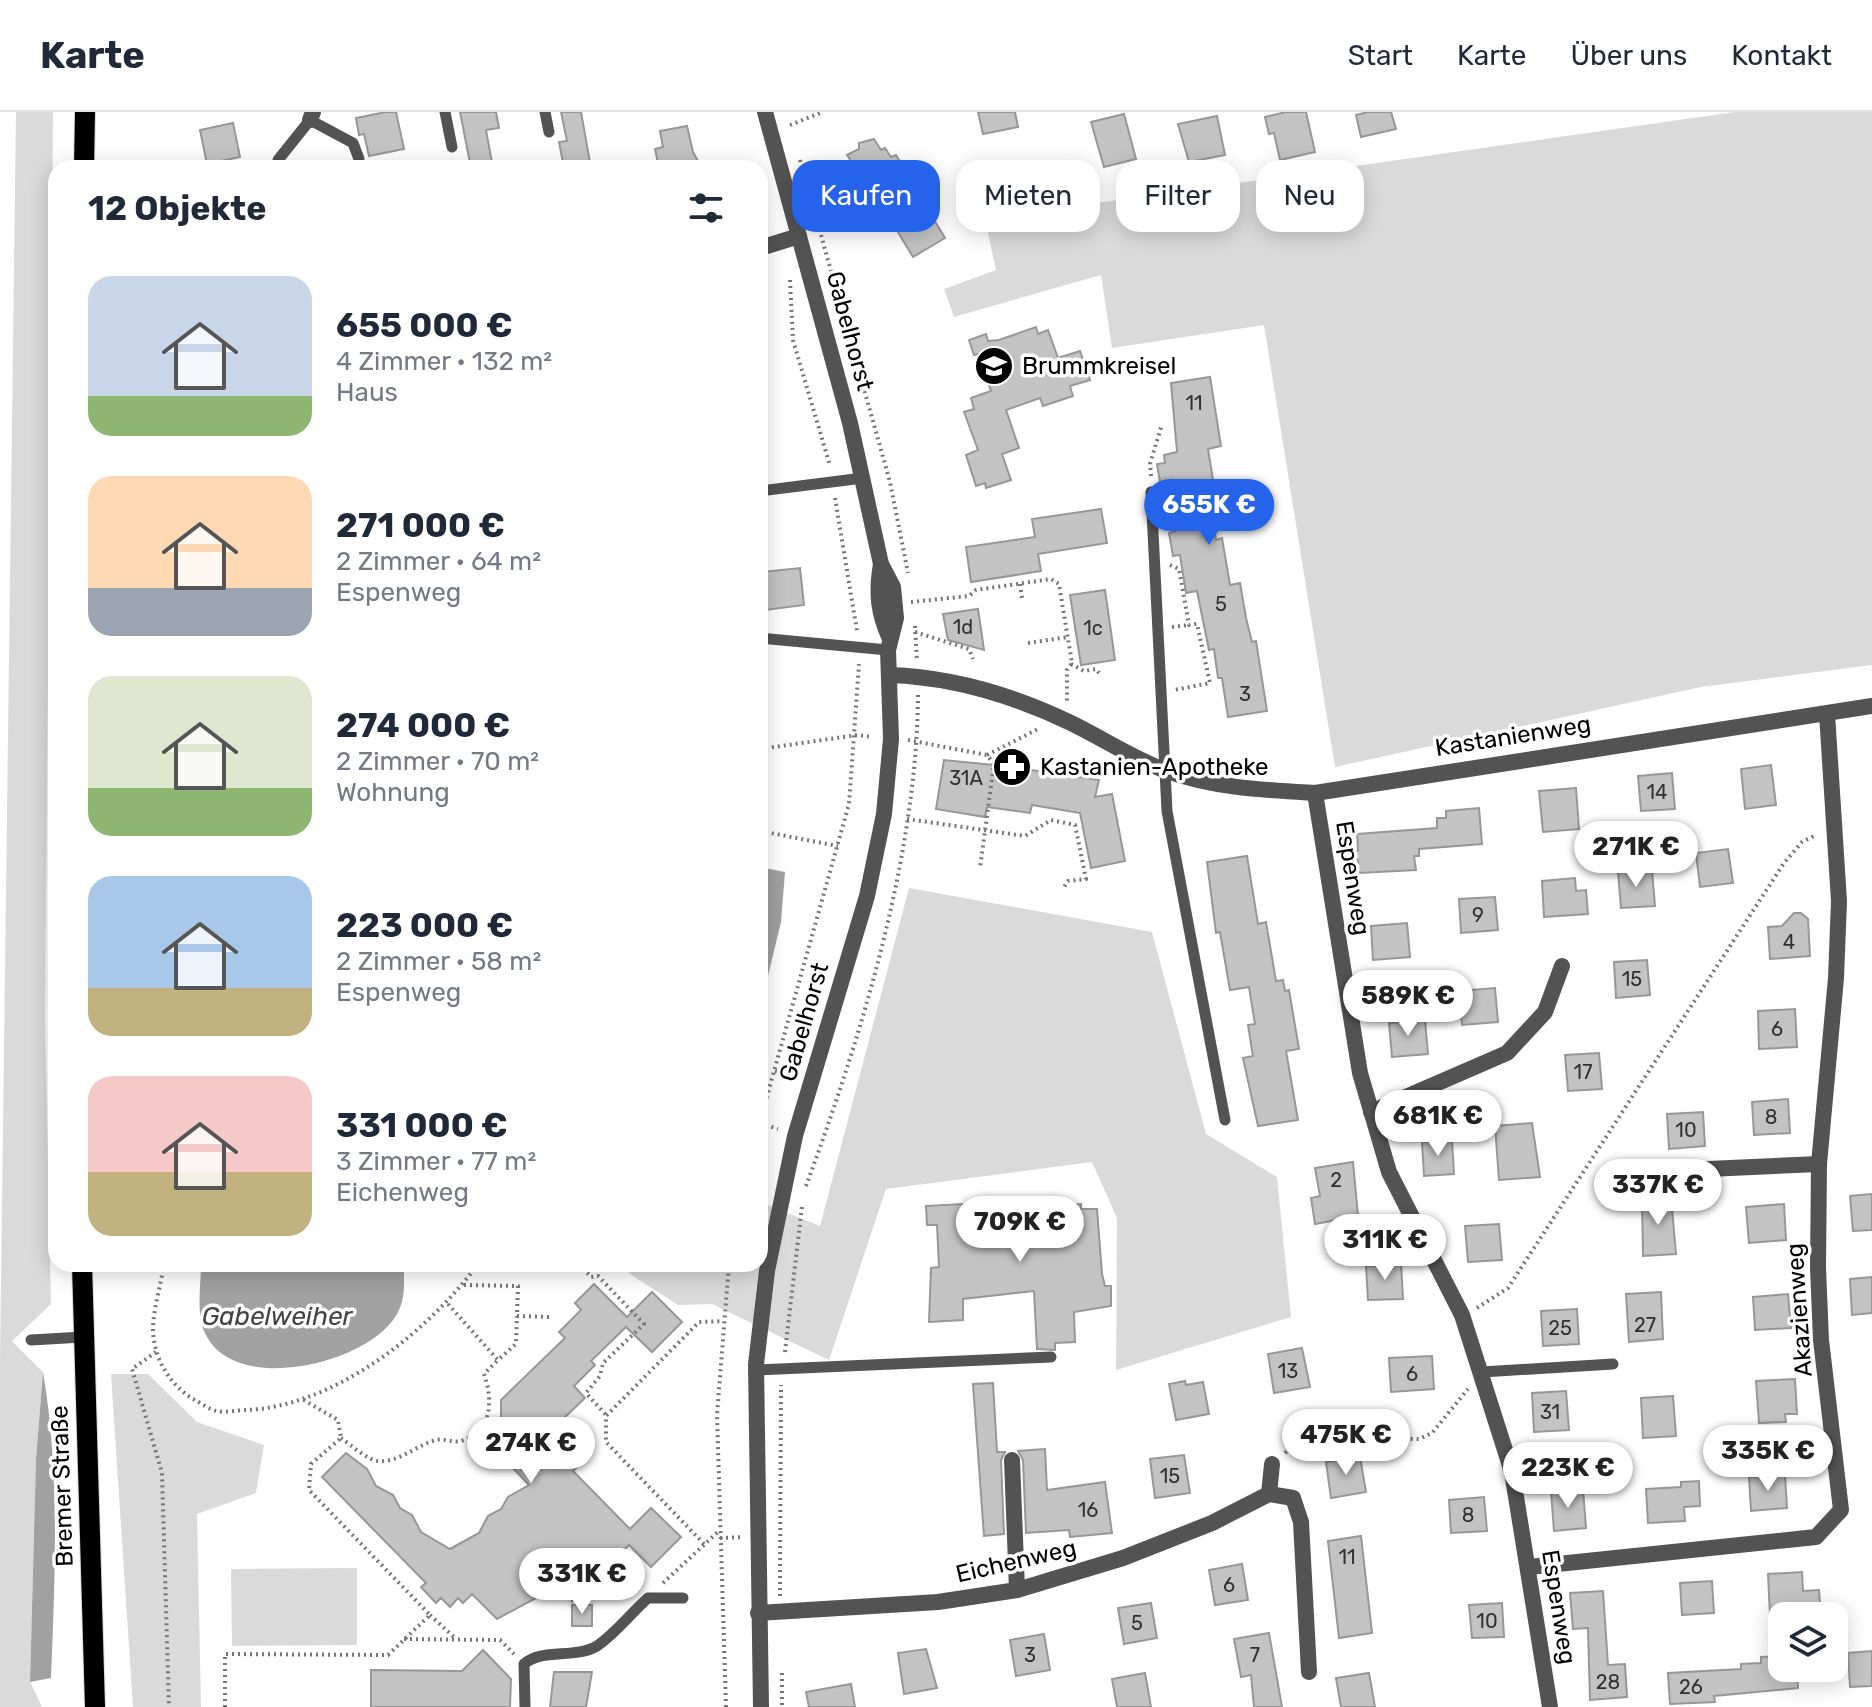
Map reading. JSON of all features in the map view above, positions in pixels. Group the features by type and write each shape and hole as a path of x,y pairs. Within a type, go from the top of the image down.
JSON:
{"main road":[{"path":"84,160 85,112"},
{"name":"Bremer Straße","path":"82,1272 95,1707"}],"street":[{"name":"Gabelhorst","path":"765,112 793,237 863,478 881,564 877,589 881,619 889,644 891,739 884,814 867,896 795,1136 768,1266"},
{"path":"768,245 793,237"},
{"name":"Kastanienweg","path":"889,675 931,677 984,690 1059,718 1163,770 1229,788 1315,793 1872,706"},
{"name":"Akazienweg","path":"1529,1567 1816,1537 1841,1510 1821,1340 1819,1164 1836,978 1836,826 1827,714"},
{"name":"Espenweg","path":"1315,793 1360,1073 1389,1172 1462,1315 1512,1472 1550,1707"},
{"path":"1371,1112 1507,1053 1545,1012 1562,966"},
{"path":"1708,1169 1819,1164"},
{"name":"Gabelhorst","path":"761,1707 756,1370 767,1272"},
{"path":"1012,1460 1017,1590"},
{"path":"1272,1464 1269,1494 1293,1498 1301,1522 1309,1672"},
{"name":"Eichenweg","path":"758,1613 938,1602 1017,1590 1123,1558 1212,1523 1269,1494"}],"lane":[{"path":"445,112 452,147"},
{"path":"545,112 549,132"},
{"path":"278,160 311,116 353,143 359,159"},
{"path":"768,490 863,478"},
{"path":"1151,492 1167,811 1225,1120"},
{"path":"768,639 860,649 889,644"},
{"path":"31,1340 83,1337"},
{"path":"756,1370 1051,1357"},
{"path":"1482,1372 1613,1364"},
{"path":"525,1707 524,1664 532,1657 570,1654 595,1647 648,1598 683,1598"}],"path":[{"path":"790,125 823,112"},
{"path":"768,1093 849,804 857,735 860,649 833,483 793,340 793,237"},
{"path":"1151,492 1150,464 1162,424"},
{"path":"1154,566 1169,564 1179,569 1189,625 1197,624 1210,683 1160,693"},
{"path":"780,1612 782,1368 803,1192 825,1131 887,922 903,857 917,741 987,755 1059,718 1068,701 1067,670 1071,664 1059,584 1051,579 976,590 969,596 913,602"},
{"path":"1020,584 1022,598"},
{"path":"915,632 969,649 973,659"},
{"path":"1028,643 1068,637"},
{"path":"1071,664 1084,671 1096,669 1099,673"},
{"path":"768,748 857,735 891,739"},
{"path":"980,868 994,764 987,755"},
{"path":"907,819 1025,836 1051,820 1075,825 1086,879 1068,881 1064,887"},
{"path":"1462,1315 1490,1303 1508,1288 1784,863 1802,842 1836,826"},
{"path":"768,833 838,846"},
{"path":"163,1272 153,1328 156,1352 177,1390 217,1411 258,1410 302,1399 345,1379 405,1342 448,1304 472,1272"},
{"path":"586,1272 591,1277 598,1276 644,1324 603,1363 600,1376 586,1393 606,1416 606,1442 704,1544"},
{"path":"726,1707 717,1415 728,1272"},
{"path":"302,1399 338,1420 341,1438 374,1461 389,1461 439,1439 459,1441 478,1432 489,1415 490,1391 484,1374 516,1344 518,1286 463,1285"},
{"path":"448,1304 498,1360"},
{"path":"517,1316 551,1317"},
{"path":"606,1416 699,1322 723,1321"},
{"path":"156,1352 132,1369 162,1473 169,1707"},
{"path":"1272,1464 1302,1437 1419,1439 1432,1433 1482,1372"},
{"path":"341,1438 311,1464 309,1490 457,1640"},
{"path":"648,1598 720,1530"},
{"path":"225,1707 225,1654 388,1655 430,1615"},
{"path":"403,1639 500,1640 515,1655 532,1657"},
{"path":"781,1660 782,1707"}],"shaded area":[{"path":"16,112 53,112 53,160 48,160 45,1018 51,1304 12,1341 43,1372 36,1459 30,1681 42,1707 0,1707 0,1362"},
{"path":"1735,112 1872,112 1872,665 1701,687 1335,767 1264,325 1112,348 1101,275 954,317 944,289 996,270 988,232 1100,232 1100,203 1116,200 1116,232 1240,232 1240,183 1256,180 1256,232 1364,232 1364,165"},
{"path":"909,888 1152,932 1206,1134 1277,1177 1291,1317 1116,1370 1117,1218 1092,1162 886,1189 829,1360 712,1304 678,1305 629,1272 768,1272 768,1205 820,1226"},
{"path":"111,1374 148,1374 197,1422 264,1445 256,1493 197,1514 201,1707 133,1707"},
{"path":"357,1568 357,1645 232,1646 231,1569"}],"water":[{"path":"768,869 785,872 781,922 768,976"},
{"name":"Gabelweiher","path":"201,1272 404,1272 400,1309 382,1331 360,1346 304,1366 274,1368 246,1365 223,1355 207,1337 200,1311"},
{"path":"43,1372 54,1486 51,1678 30,1682 36,1459"}],"building":[{"path":"396,112 404,149 369,156 364,134 359,135 356,118"},
{"path":"460,112 496,112 499,128 486,130 492,160 469,160"},
{"path":"561,112 581,112 590,160 562,160 559,142 567,141"},
{"path":"978,112 1015,112 1018,127 983,134"},
{"path":"1286,112 1306,112 1315,152 1280,160 1274,133 1269,134 1265,117"},
{"path":"1391,112 1396,129 1361,137 1356,115"},
{"path":"1124,114 1136,159 1116,160 1116,164 1104,167 1091,122"},
{"path":"1217,116 1225,155 1188,160 1178,124"},
{"path":"233,123 240,157 206,160 200,130"},
{"path":"687,126 698,160 657,160 655,149 663,147 660,131"},
{"path":"874,139 881,150 885,148 891,157 896,155 899,160 850,160 847,155 859,149 859,143"},
{"path":"940,230 945,238 913,257 898,232"},
{"name":"Brummkreisel","path":"1036,327 1038,334 1048,330 1058,358 1080,351 1090,380 1070,386 1073,396 1043,406 1040,398 1006,410 1019,448 1002,454 1011,480 986,488 985,483 976,486 966,455 978,450 964,412 974,409 971,398 991,391 978,354 974,355 969,340 986,334 988,341 999,340"},
{"path":"1210,377 1221,446 1208,449 1214,486 1207,486 1216,540 1222,538 1230,585 1240,583 1252,642 1256,641 1267,711 1228,717 1222,678 1218,678 1214,649 1209,650 1197,591 1186,593 1180,555 1173,556 1169,533 1176,531 1169,487 1161,488 1157,464 1165,463 1164,455 1177,452 1171,383"},
{"path":"1101,509 1107,543 1038,554 1041,571 971,582 966,547 1035,537 1032,519"},
{"path":"800,568 804,605 768,610 768,571"},
{"path":"1105,590 1115,660 1081,665 1070,595"},
{"path":"978,609 984,650 948,640 943,614"},
{"path":"1007,756 1023,758 1031,770 1099,780 1095,797 1112,794 1125,861 1091,868 1080,813 1032,805 1030,813 987,807 985,817 936,809 944,760 994,765"},
{"path":"1771,765 1776,805 1745,809 1741,769"},
{"path":"1672,773 1675,809 1641,811 1638,776"},
{"path":"1576,788 1579,829 1543,832 1539,791"},
{"path":"1479,808 1482,844 1419,849 1419,856 1414,856 1416,870 1359,873 1358,860 1352,856 1358,850 1357,834 1437,828 1437,818 1446,818 1446,811"},
{"path":"1728,849 1733,883 1700,887 1696,853"},
{"path":"1247,856 1258,924 1266,922 1276,981 1283,980 1285,991 1289,990 1299,1049 1286,1051 1298,1120 1258,1126 1243,1058 1253,1056 1248,1025 1255,1024 1249,987 1230,990 1220,932 1216,933 1207,862"},
{"path":"1652,870 1655,906 1621,908 1618,872"},
{"path":"1575,878 1576,891 1586,890 1588,914 1544,917 1542,881"},
{"path":"1495,897 1498,930 1461,933 1459,899"},
{"path":"1794,913 1801,913 1808,919 1810,956 1770,959 1768,927 1782,926"},
{"path":"1407,923 1410,957 1373,960 1371,926"},
{"path":"1647,960 1650,995 1616,998 1614,962"},
{"path":"1495,988 1498,1022 1462,1025 1459,991"},
{"path":"1795,1009 1797,1047 1759,1049 1758,1011"},
{"path":"1425,1020 1428,1054 1392,1057 1389,1023"},
{"path":"1599,1053 1602,1089 1568,1091 1565,1055"},
{"path":"1788,1099 1790,1133 1754,1135 1752,1102"},
{"path":"1703,1112 1705,1146 1669,1149 1667,1114"},
{"path":"1532,1123 1540,1177 1499,1180 1495,1126"},
{"path":"1452,1140 1454,1174 1424,1176 1422,1142"},
{"path":"1353,1162 1358,1216 1315,1224 1311,1198 1320,1196 1315,1168"},
{"path":"1872,1194 1872,1230 1853,1231 1850,1196"},
{"path":"1671,1197 1676,1254 1643,1256 1642,1200"},
{"path":"984,1203 984,1219 1037,1217 1036,1207 1081,1204 1081,1209 1097,1209 1102,1274 1105,1286 1111,1286 1111,1306 1074,1312 1075,1342 1055,1343 1055,1350 1037,1349 1034,1291 963,1299 963,1320 929,1322 931,1268 939,1267 937,1225 927,1225 926,1206"},
{"path":"1784,1204 1786,1240 1749,1243 1746,1207"},
{"path":"1499,1224 1502,1260 1468,1262 1465,1226"},
{"path":"1401,1264 1403,1299 1368,1300 1366,1266"},
{"path":"1872,1277 1872,1313 1852,1315 1850,1279"},
{"path":"594,1284 627,1317 652,1292 682,1322 652,1352 626,1327 591,1361 595,1365 574,1386 585,1398 563,1419 573,1429 563,1439 584,1460 573,1471 630,1529 651,1508 681,1537 651,1567 629,1545 572,1601 573,1578 497,1619 472,1594 463,1603 458,1598 450,1607 441,1598 436,1603 421,1587 426,1583 322,1477 346,1453 367,1469 376,1486 393,1495 400,1508 412,1515 421,1532 450,1549 479,1533 488,1516 501,1509 508,1497 529,1485 512,1467 512,1424 501,1424 501,1400 565,1338 559,1332 581,1310 575,1303"},
{"path":"1661,1292 1663,1339 1629,1342 1626,1294"},
{"path":"1788,1294 1791,1328 1755,1330 1753,1297"},
{"path":"1577,1309 1579,1344 1543,1346 1541,1311"},
{"path":"1302,1348 1310,1387 1274,1393 1268,1354"},
{"path":"1432,1356 1434,1389 1391,1392 1389,1358"},
{"path":"1795,1379 1797,1414 1785,1414 1786,1422 1759,1423 1756,1381"},
{"path":"1185,1381 1186,1385 1203,1382 1209,1414 1176,1420 1169,1384"},
{"path":"993,1383 997,1452 1005,1452 1001,1460 1004,1534 984,1536 973,1384"},
{"path":"1566,1391 1569,1430 1534,1432 1532,1393"},
{"path":"1673,1396 1676,1436 1643,1438 1641,1398"},
{"path":"1045,1449 1047,1490 1105,1482 1112,1533 1070,1537 1069,1530 1026,1533 1023,1460 1018,1451"},
{"path":"1184,1455 1190,1493 1155,1498 1150,1459"},
{"path":"1360,1457 1366,1492 1331,1498 1326,1462"},
{"path":"1785,1475 1787,1508 1751,1511 1749,1477"},
{"path":"1699,1481 1700,1506 1684,1507 1685,1521 1648,1523 1646,1489 1681,1487 1681,1482"},
{"path":"1583,1489 1586,1528 1554,1531 1551,1491"},
{"path":"1484,1497 1487,1531 1451,1533 1449,1500"},
{"path":"1361,1536 1372,1633 1339,1638 1328,1541"},
{"path":"1242,1564 1248,1600 1215,1605 1209,1570"},
{"path":"1802,1572 1803,1591 1819,1590 1820,1602 1769,1602 1768,1574"},
{"path":"1712,1581 1714,1613 1682,1615 1680,1583"},
{"path":"1603,1591 1608,1665 1625,1664 1627,1697 1590,1700 1588,1628 1573,1629 1570,1593"},
{"path":"1151,1603 1157,1638 1124,1644 1118,1608"},
{"path":"1502,1603 1504,1637 1472,1638 1469,1605"},
{"path":"572,1605 592,1605 592,1626 572,1626"},
{"path":"1269,1633 1282,1707 1254,1707 1251,1675 1241,1677 1234,1639"},
{"path":"1044,1634 1050,1670 1016,1676 1010,1640"},
{"path":"926,1649 937,1688 904,1694 898,1653"},
{"path":"483,1650 511,1679 510,1707 371,1707 371,1670 462,1671"},
{"path":"1872,1651 1872,1686 1850,1687 1848,1653"},
{"path":"1761,1657 1768,1657 1768,1682 1798,1682 1798,1688 1714,1696 1715,1702 1670,1704 1668,1673 1741,1669 1741,1664 1761,1663"},
{"path":"554,1672 592,1672 586,1707 550,1707"},
{"path":"1145,1673 1151,1707 1117,1707 1112,1679"},
{"path":"1369,1673 1375,1707 1341,1707 1336,1678"},
{"path":"851,1684 855,1707 809,1707 806,1692"}],"place":[{"name":"Brummkreisel","path":"994,366"},
{"name":"Kastanien-Apotheke","path":"1012,767"}]}
